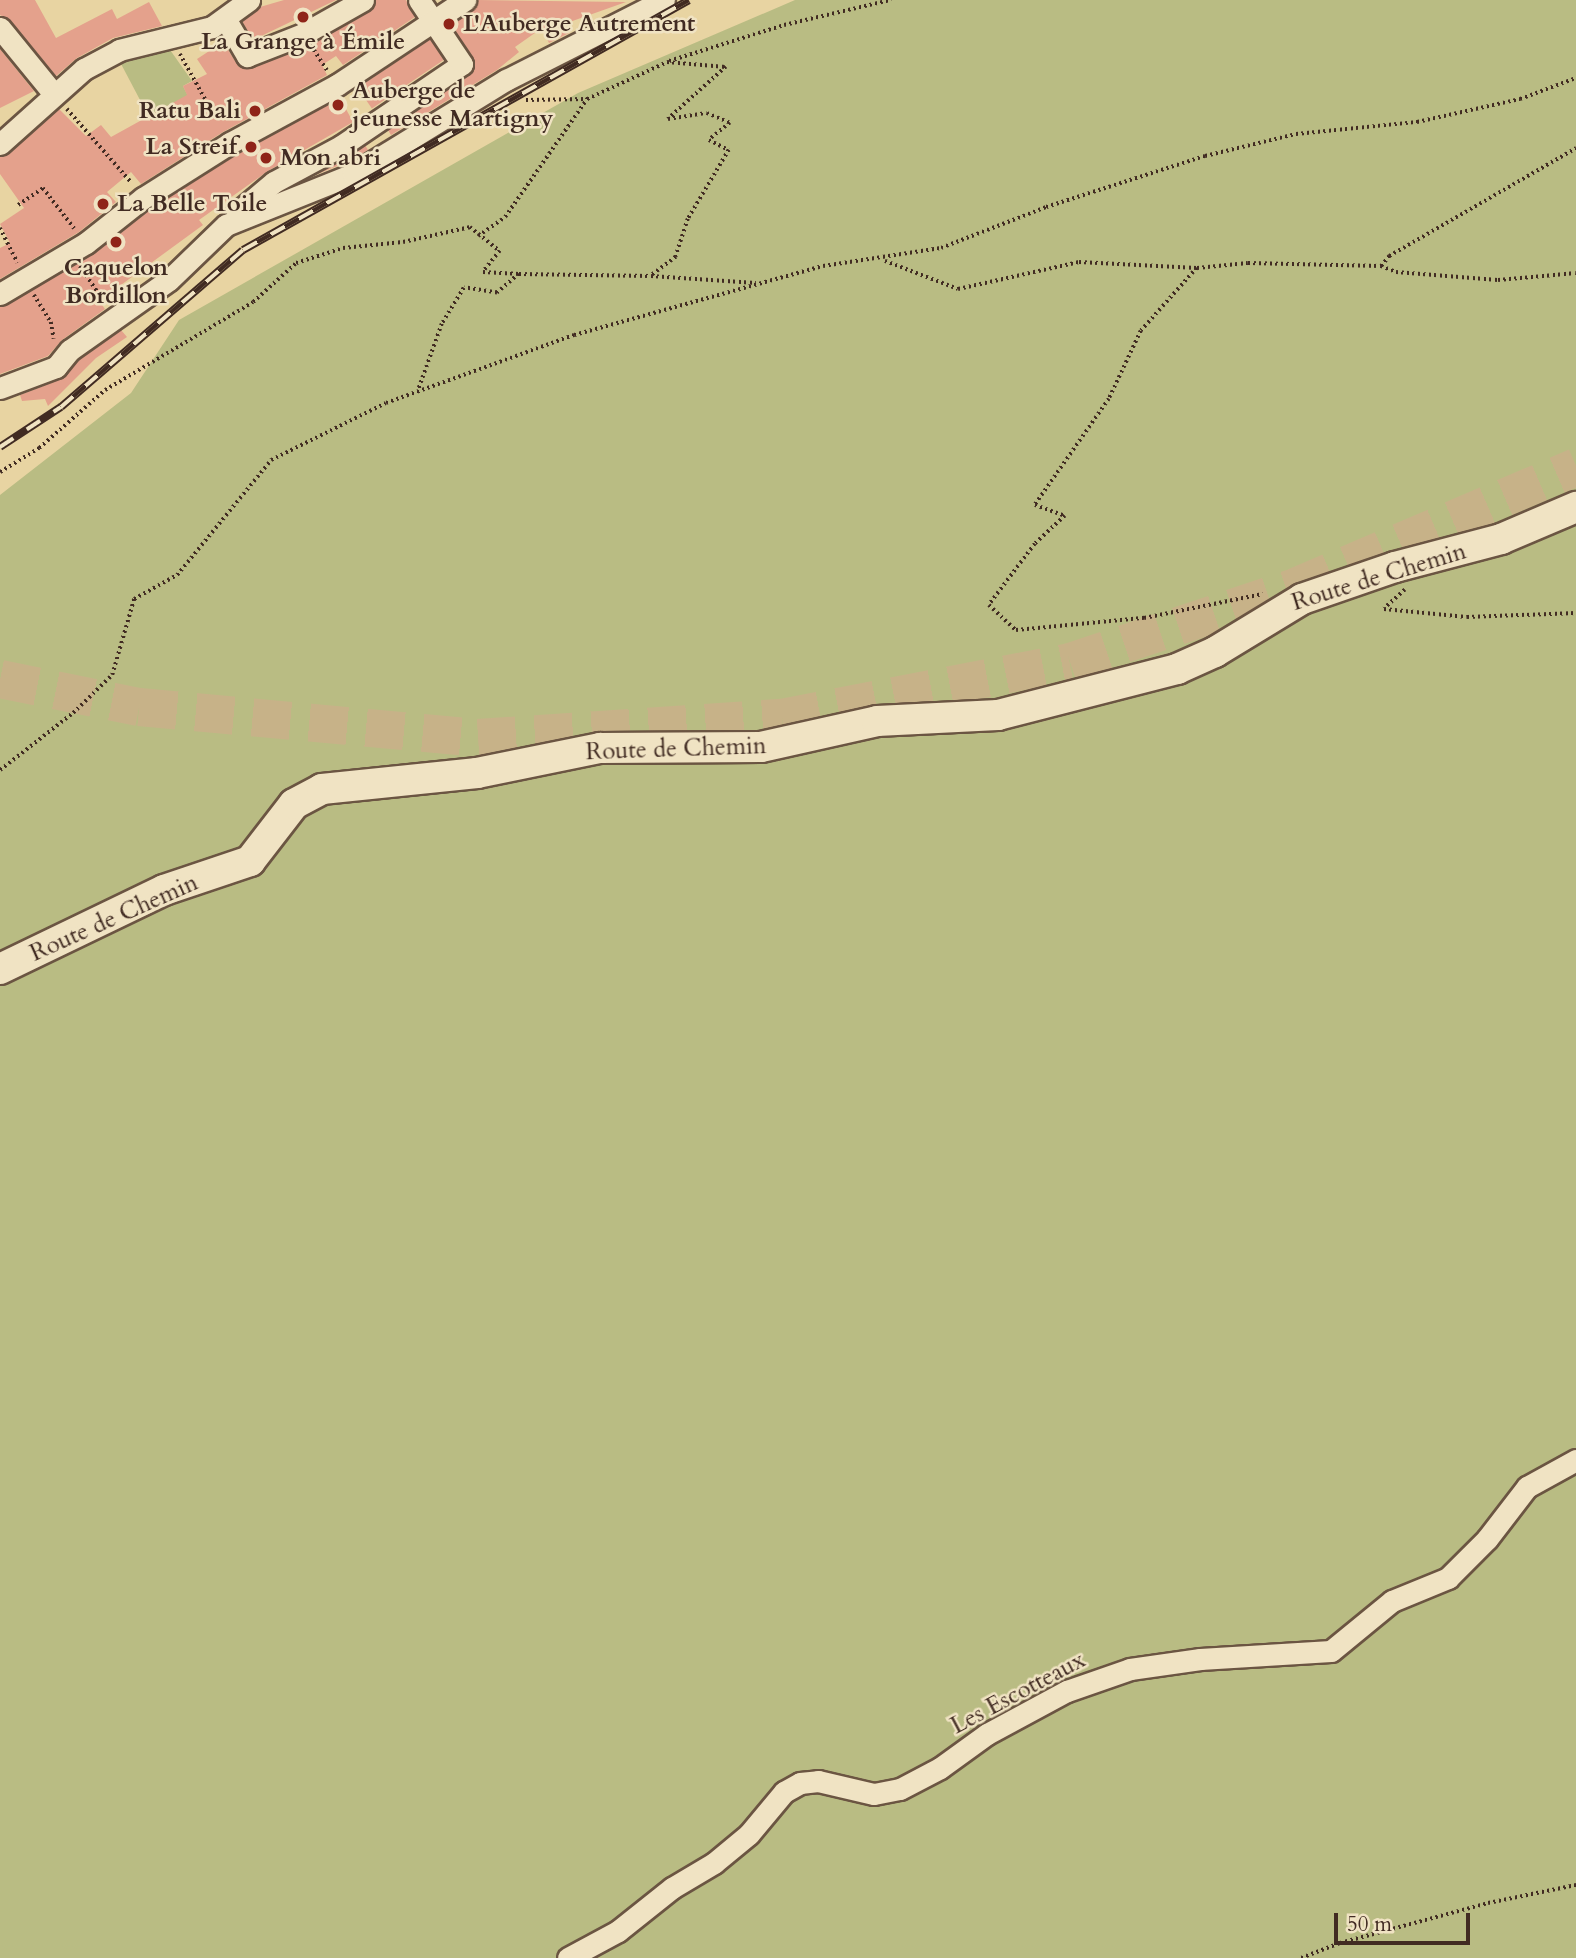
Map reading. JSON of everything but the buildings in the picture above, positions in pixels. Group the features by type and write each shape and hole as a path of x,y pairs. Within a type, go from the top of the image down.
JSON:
{"street":[{"path":"0,144 53,93 83,69 119,50 172,38 226,20 249,0"},
{"path":"226,20 247,56 303,34 363,0"},
{"path":"0,388 56,367 70,350 169,280 274,183 341,146 463,64 419,0"},
{"path":"0,294 78,248 143,198 230,143 337,85 465,0"},
{"path":"226,225 353,174 506,80 664,0"},
{"path":"0,28 53,93"},
{"name":"Route de Chemin","path":"0,969 164,890 250,862 294,804 322,789 477,773 589,749 761,747 877,721 998,715 1177,669 1215,652 1296,601 1395,567 1501,539 1576,507"},
{"name":"Les Escotteaux","path":"568,1958 618,1931 672,1888 714,1863 749,1834 784,1792 800,1783 818,1781 874,1794 900,1789 1059,1696 1130,1669 1200,1659 1331,1651 1392,1601 1448,1578 1487,1539 1527,1487 1576,1460"}],"path":[{"path":"526,100 587,99 667,62 784,25 891,0"},
{"path":"303,34 337,85"},
{"path":"172,38 208,104"},
{"path":"651,276 676,257 688,219 729,150 709,140 730,123 708,113 668,119 726,67 667,62"},
{"path":"186,77 192,75"},
{"path":"0,771 73,713 112,675 134,599 177,575 271,460 386,403 575,335 823,266 883,260 940,248 1058,203 1205,156 1296,134 1418,122 1520,99 1576,78"},
{"path":"53,93 143,198"},
{"path":"478,236 505,217 587,99"},
{"path":"1381,266 1389,256 1576,148"},
{"path":"18,205 43,188 78,248 98,293"},
{"path":"0,472 39,448 106,390 253,302 296,263 343,247 403,242 470,227 500,251 483,272 651,276 761,283"},
{"path":"0,228 51,322"},
{"path":"883,260 958,289 1079,262 1198,268 1248,263 1381,266 1396,272 1498,280 1576,273"},
{"path":"1198,268 1141,331 1109,399 1035,505 1065,516 1035,544 989,605 1016,630 1144,618 1276,591"},
{"path":"418,391 442,324 464,288 497,293 519,274"},
{"path":"1411,584 1384,609 1467,617 1576,613"},
{"path":"1301,1958 1340,1942 1475,1907 1576,1885"}],"green space":[{"path":"795,0 1576,0 1576,1958 0,1958 0,495 131,393 179,320 578,93"},
{"path":"168,47 192,81 183,86 188,96 149,117 120,62"}],"tunnel":[{"path":"0,679 139,707 478,738 782,718 1070,662 1295,587 1576,467"}],"railway":[{"path":"0,447 61,407 243,250 689,0"}],"place":[{"name":"La Grange à Émile","path":"303,17"},
{"name":"L'Auberge Autrement","path":"449,24"},
{"name":"Auberge de jeunesse Martigny","path":"338,105"},
{"name":"Ratu Bali","path":"255,111"},
{"name":"La Streif","path":"251,147"},
{"name":"Mon abri","path":"266,158"},
{"name":"La Belle Toile","path":"103,204"},
{"name":"Caquelon Bordillon","path":"116,242"}]}
